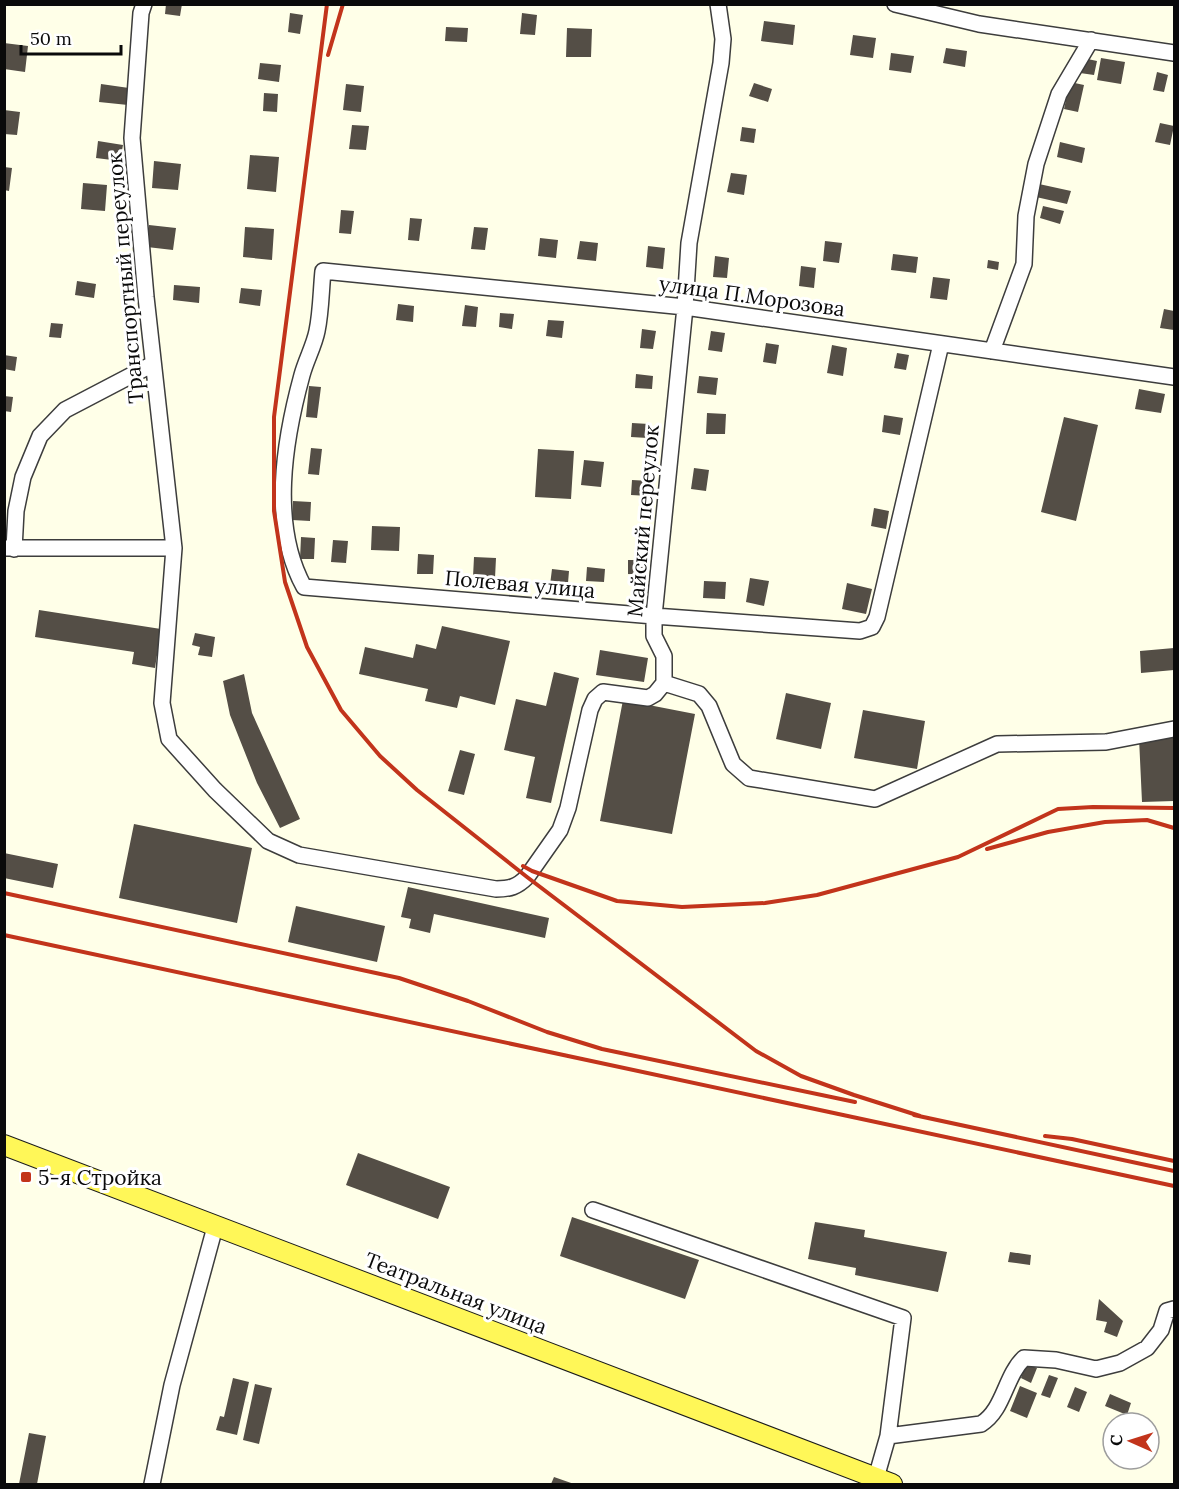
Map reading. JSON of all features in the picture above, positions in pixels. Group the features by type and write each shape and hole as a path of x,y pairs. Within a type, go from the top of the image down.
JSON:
{"main road":[{"name":"Театральная улица","path":"4,1145 884,1481"}],"street":[{"name":"Транспортный переулок","path":"144,4 141,13 132,138 153,364 174,548 162,703 169,739 215,790 268,841 299,855 496,889 510,889 521,883 538,864 560,830 568,808 590,710 595,699 603,692 648,698 656,694 664,683"},
{"name":"Майский переулок","path":"664,683 664,656 654,636 654,616 686,306 689,243 721,63 723,39 718,4"},
{"path":"895,4 979,24 1174,53"},
{"path":"992,351 1024,264 1026,216 1040,154 1059,94 1091,40"},
{"name":"улица П.Морозова","path":"323,272 686,306 1174,377"},
{"name":"Полевая улица","path":"323,272 317,332 302,372 291,420 283,493 285,531 294,569 304,587 860,631 872,627 877,617 941,344"},
{"path":"153,364 65,410 39,436 23,477 9,549 174,548"},
{"path":"664,683 699,694 709,706 733,764 749,778 875,799 997,744 1106,742 1174,729"},
{"path":"593,1210 903,1318 884,1481"},
{"path":"152,1485 172,1385 215,1227"},
{"path":"888,1436 981,1424 991,1418 1016,1366 1024,1358 1056,1360 1096,1369 1120,1363 1147,1348 1161,1330 1167,1311 1174,1310"}],"building":[{"path":"166,4 182,4 180,16 165,14"},
{"path":"290,13 303,15 300,34 288,32"},
{"path":"522,13 537,15 535,35 520,34"},
{"path":"764,21 795,25 793,45 761,41"},
{"path":"446,27 468,28 467,42 445,41"},
{"path":"567,28 592,29 591,57 566,57"},
{"path":"853,35 876,38 873,58 850,55"},
{"path":"4,43 28,46 25,72 4,69"},
{"path":"946,48 967,51 965,67 943,63"},
{"path":"891,53 914,56 911,73 889,70"},
{"path":"1083,58 1097,61 1094,75 1080,73"},
{"path":"1101,58 1125,62 1121,84 1097,80"},
{"path":"260,63 281,65 279,82 258,79"},
{"path":"1157,72 1168,75 1164,92 1153,90"},
{"path":"1070,82 1084,85 1078,112 1064,109"},
{"path":"754,83 772,89 768,102 749,96"},
{"path":"101,84 129,88 128,105 99,102"},
{"path":"346,84 364,86 361,112 343,110"},
{"path":"264,93 278,94 277,112 263,111"},
{"path":"4,110 20,112 17,135 4,134"},
{"path":"1160,123 1174,126 1170,145 1155,142"},
{"path":"352,125 369,126 366,150 349,149"},
{"path":"742,127 756,129 754,143 740,141"},
{"path":"98,141 123,145 120,161 96,158"},
{"path":"1060,142 1085,148 1082,163 1057,157"},
{"path":"250,155 279,157 276,192 247,189"},
{"path":"154,161 181,164 178,190 152,188"},
{"path":"4,167 12,168 9,191 4,190"},
{"path":"731,173 747,175 744,195 727,192"},
{"path":"83,183 107,185 105,211 81,209"},
{"path":"1039,184 1071,191 1067,204 1036,197"},
{"path":"1043,206 1064,211 1060,224 1040,218"},
{"path":"341,210 354,211 351,234 339,233"},
{"path":"410,218 422,219 419,241 408,240"},
{"path":"149,225 176,228 173,250 147,247"},
{"path":"245,227 274,229 272,260 243,257"},
{"path":"474,227 488,228 485,250 471,249"},
{"path":"540,238 558,240 556,258 538,256"},
{"path":"580,241 598,243 596,261 577,259"},
{"path":"825,241 842,243 839,263 823,261"},
{"path":"648,246 665,248 663,269 646,267"},
{"path":"893,254 918,257 916,273 891,270"},
{"path":"715,256 729,258 727,278 713,277"},
{"path":"988,260 999,262 998,270 987,268"},
{"path":"801,266 816,268 814,288 799,286"},
{"path":"933,277 950,279 947,300 930,298"},
{"path":"77,281 96,284 94,298 75,295"},
{"path":"174,285 200,287 199,303 173,300"},
{"path":"241,288 262,290 260,306 239,303"},
{"path":"398,304 414,306 413,322 396,320"},
{"path":"465,305 478,307 476,327 462,326"},
{"path":"1164,309 1174,311 1174,330 1160,328"},
{"path":"500,313 514,314 512,329 499,327"},
{"path":"548,320 564,321 562,338 546,336"},
{"path":"51,323 63,324 61,338 49,337"},
{"path":"642,329 656,331 653,349 640,348"},
{"path":"711,331 725,333 722,352 708,350"},
{"path":"766,343 779,345 776,364 763,362"},
{"path":"832,345 847,348 843,376 827,373"},
{"path":"897,353 909,355 906,370 894,368"},
{"path":"4,355 17,357 15,371 4,369"},
{"path":"636,374 653,376 652,389 635,388"},
{"path":"699,376 718,378 716,395 697,393"},
{"path":"309,386 321,387 317,418 306,417"},
{"path":"1139,389 1165,394 1161,413 1135,409"},
{"path":"4,396 13,397 11,412 4,411"},
{"path":"707,413 726,414 725,434 706,434"},
{"path":"884,415 903,418 900,435 882,432"},
{"path":"1064,417 1098,425 1076,521 1041,512"},
{"path":"632,423 649,424 648,438 631,437"},
{"path":"311,448 322,449 319,475 308,474"},
{"path":"538,449 574,451 571,499 535,497"},
{"path":"584,460 604,462 601,487 581,485"},
{"path":"694,468 709,470 706,491 691,489"},
{"path":"632,480 650,481 649,496 631,495"},
{"path":"293,501 311,502 310,521 292,520"},
{"path":"874,508 889,511 886,529 871,526"},
{"path":"372,526 400,527 399,551 371,550"},
{"path":"301,537 315,538 314,559 300,559"},
{"path":"333,540 348,541 346,563 331,562"},
{"path":"418,554 434,555 433,574 417,574"},
{"path":"474,557 496,558 495,578 473,577"},
{"path":"628,560 643,560 643,575 628,574"},
{"path":"587,567 605,569 604,582 586,581"},
{"path":"552,569 569,571 567,595 549,593"},
{"path":"750,578 769,581 764,606 746,602"},
{"path":"704,581 726,582 725,599 703,598"},
{"path":"847,583 872,589 866,614 842,609"},
{"path":"39,610 161,629 155,668 132,664 134,652 35,637"},
{"path":"442,626 510,641 495,705 460,696 457,708 425,701 428,689 359,674 365,647 413,658 416,644 436,649"},
{"path":"195,633 215,637 212,657 198,655 200,647 192,645"},
{"path":"1174,648 1174,670 1141,673 1140,651"},
{"path":"600,650 648,658 644,682 596,675"},
{"path":"554,672 579,678 551,803 526,798 535,757 504,750 516,699 546,706"},
{"path":"244,674 252,713 300,819 280,828 257,783 230,715 223,681"},
{"path":"786,693 831,703 821,749 776,739"},
{"path":"623,700 695,714 672,834 600,821"},
{"path":"863,710 925,721 917,769 854,758"},
{"path":"1174,736 1174,801 1142,802 1139,738"},
{"path":"460,750 475,754 464,795 448,791"},
{"path":"134,824 252,848 237,923 119,898"},
{"path":"4,853 58,864 53,888 4,878"},
{"path":"408,887 549,918 545,938 434,914 430,933 409,928 411,919 401,917"},
{"path":"296,906 385,926 377,962 288,942"},
{"path":"358,1153 450,1187 438,1219 346,1185"},
{"path":"572,1217 699,1260 685,1299 560,1256"},
{"path":"815,1222 865,1230 864,1237 947,1252 938,1292 855,1275 856,1268 808,1259"},
{"path":"1010,1252 1031,1255 1030,1265 1008,1262"},
{"path":"1099,1299 1123,1321 1117,1337 1104,1332 1107,1322 1096,1320"},
{"path":"1026,1364 1037,1368 1031,1383 1021,1378"},
{"path":"1049,1375 1058,1378 1050,1398 1041,1395"},
{"path":"233,1378 249,1382 237,1435 216,1430 220,1416 224,1417"},
{"path":"255,1384 272,1388 259,1444 243,1440"},
{"path":"1020,1386 1037,1393 1027,1418 1010,1411"},
{"path":"1075,1387 1087,1392 1079,1412 1067,1407"},
{"path":"1110,1394 1131,1403 1128,1411 1117,1411 1105,1406"},
{"path":"29,1433 46,1436 37,1484 19,1484"},
{"path":"554,1477 574,1484 551,1484"}],"railway":[{"path":"327,4 274,417 274,511 285,582 307,647 341,710 380,756 417,790 527,877 756,1051 801,1076 920,1116"},
{"path":"328,55 343,4"},
{"path":"523,866 617,901 682,907 765,903 817,895 958,857 1058,809 1174,808"},
{"path":"987,849 1048,832 1105,822 1147,820 1174,828"},
{"path":"4,893 399,978 468,1001 547,1032 602,1049 855,1102"},
{"path":"4,935 1174,1186"},
{"path":"914,1115 1174,1171"},
{"path":"1045,1136 1072,1139 1174,1161"}],"place":[{"name":"5-я Стройка","path":"26,1177"}]}
